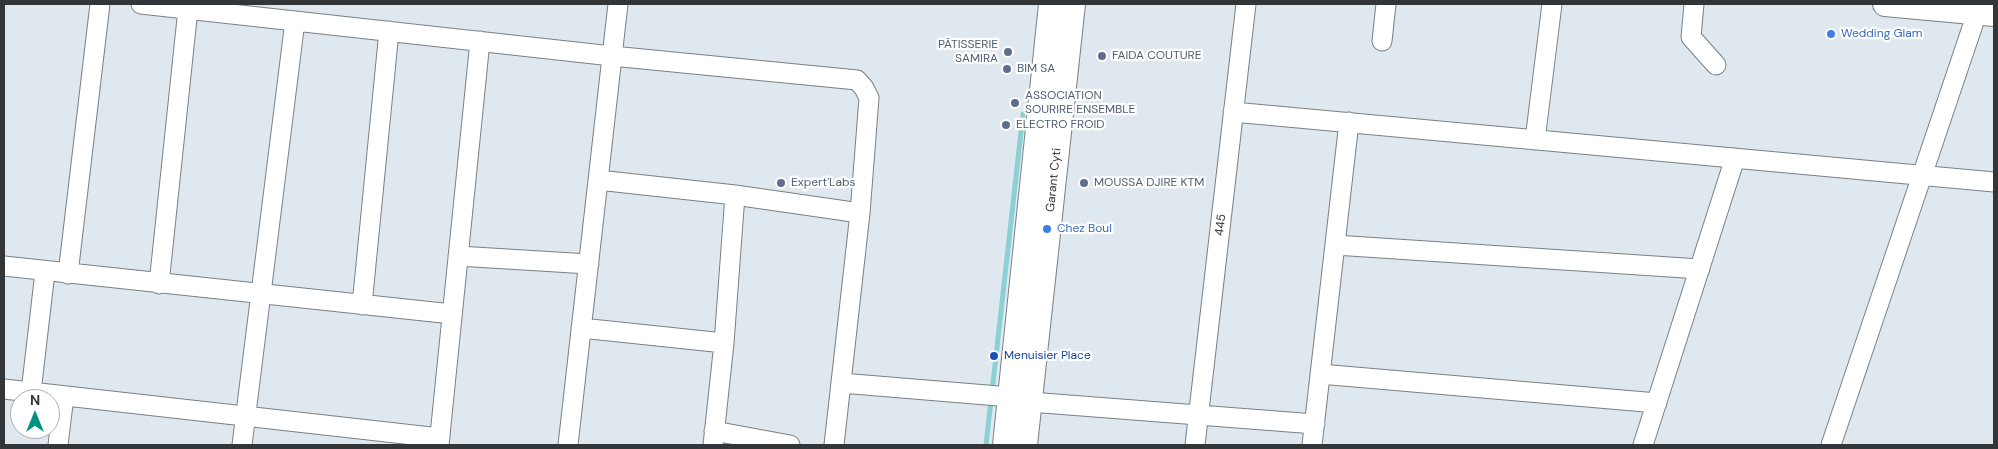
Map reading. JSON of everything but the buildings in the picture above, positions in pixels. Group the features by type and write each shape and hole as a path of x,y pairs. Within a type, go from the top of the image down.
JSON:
{"main road":[{"name":"Garant Cyti","path":"1025,445 1020,400 1051,4"},
{"name":"Garant Cyti","path":"1004,445 1020,400 1073,4"},
{"path":"1885,4 1984,10"}],"street":[{"path":"68,274 100,4"},
{"path":"142,4 612,56 856,80 864,88 869,98 860,213 834,445"},
{"path":"568,445 618,4"},
{"name":"445","path":"1195,445 1246,4"},
{"path":"1382,41 1386,4"},
{"path":"1535,140 1552,4"},
{"path":"1694,4 1691,37 1716,65"},
{"path":"159,284 188,9"},
{"path":"1831,445 1921,175 1984,10"},
{"path":"242,445 295,21"},
{"path":"362,305 389,31"},
{"path":"60,396 245,416 440,442 480,41"},
{"path":"1233,112 1994,182"},
{"path":"1312,445 1349,122"},
{"path":"1643,445 1735,158"},
{"path":"598,180 735,195 860,213"},
{"path":"735,195 724,343 714,438 790,445"},
{"path":"1335,245 1700,269"},
{"path":"458,256 588,264"},
{"path":"4,266 45,272 452,314"},
{"path":"30,389 45,272"},
{"path":"581,328 724,343"},
{"path":"1320,374 1657,403"},
{"path":"841,383 1020,400 1315,424"},
{"path":"58,445 64,396"}],"waterway":[{"path":"992,392 1023,114"},
{"path":"986,445 991,400"}],"place":[{"name":"Wedding Glam","path":"1831,34"},
{"name":"PÂTISSERIE SAMIRA","path":"1008,52"},
{"name":"FAIDA COUTURE","path":"1102,56"},
{"name":"BIM SA","path":"1007,69"},
{"name":"ASSOCIATION SOURIRE ENSEMBLE","path":"1015,103"},
{"name":"ELECTRO FROID","path":"1006,125"},
{"name":"Expert'Labs","path":"781,183"},
{"name":"MOUSSA DJIRE KTM","path":"1084,183"},
{"name":"Chez Boul","path":"1047,229"},
{"name":"Menuisier Place","path":"994,356"}]}
